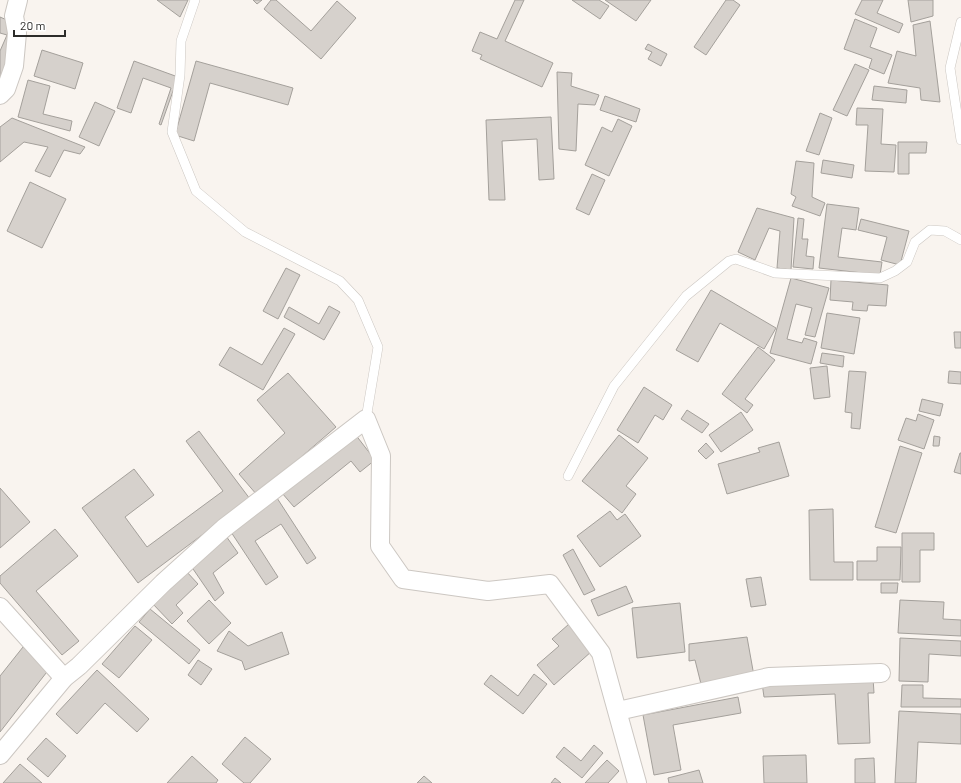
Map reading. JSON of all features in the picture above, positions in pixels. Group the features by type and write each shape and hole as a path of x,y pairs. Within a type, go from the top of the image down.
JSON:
{"street":[{"path":"0,95 6,90 14,66 17,33 14,16 18,0"},
{"path":"0,755 64,678 224,528 366,419 381,456 380,546 404,579 488,591 550,584 601,653 637,783"},
{"path":"0,608 64,678"},
{"path":"618,711 769,677 881,673"}],"lane":[{"path":"195,0 180,41 180,75 172,132 196,191 245,232 340,282 358,300 378,347 366,419"},
{"path":"961,22 950,68 961,140"},
{"path":"568,476 614,386 686,296 729,261 736,260 775,273 880,278 895,271 907,262 915,242 930,230 945,231 961,240"}],"building":[{"path":"157,0 188,0 180,17"},
{"path":"253,0 262,0 257,4"},
{"path":"271,0 276,0 311,31 337,1 356,18 321,59 264,9"},
{"path":"515,0 524,0 505,41 553,63 542,87 480,59 482,55 472,51 480,32 497,39"},
{"path":"572,0 599,0 609,6 600,19"},
{"path":"605,0 651,0 636,21"},
{"path":"726,0 733,0 740,5 706,55 694,47"},
{"path":"862,0 883,0 877,13 903,24 899,33 855,14"},
{"path":"908,0 933,0 933,16 911,22"},
{"path":"0,17 23,27 8,79 0,76 0,51 7,35 0,33"},
{"path":"855,19 877,28 870,47 892,55 884,74 869,68 872,59 844,49"},
{"path":"930,21 940,102 921,100 920,88 888,83 897,51 916,56 913,25"},
{"path":"648,44 667,54 661,66 648,59 652,52 645,49"},
{"path":"42,50 83,63 75,89 34,76"},
{"path":"134,61 178,77 161,125 159,124 171,88 143,78 131,113 117,108"},
{"path":"196,61 293,88 288,105 210,83 194,141 175,135"},
{"path":"855,64 869,70 847,116 833,110"},
{"path":"557,72 572,73 571,86 599,95 595,105 578,104 576,151 559,149"},
{"path":"28,80 50,86 43,114 72,121 70,131 18,117"},
{"path":"874,86 907,90 906,103 872,100"},
{"path":"605,96 640,109 636,122 600,110"},
{"path":"95,102 115,111 99,146 79,137"},
{"path":"857,108 883,109 881,144 896,145 894,172 865,171 868,125 856,125"},
{"path":"820,113 832,118 819,155 806,151"},
{"path":"551,117 554,179 539,180 537,139 502,141 505,200 489,200 486,120"},
{"path":"12,118 85,147 80,154 64,150 50,177 35,171 48,147 24,142 0,162 0,127"},
{"path":"618,119 632,126 609,176 585,165 602,127 612,132"},
{"path":"898,142 927,142 926,153 909,153 909,174 898,174"},
{"path":"823,160 854,165 852,178 821,173"},
{"path":"796,161 814,163 812,197 825,203 820,216 792,206 796,197 791,194"},
{"path":"592,174 605,180 589,215 576,209"},
{"path":"30,182 66,199 42,248 7,231"},
{"path":"827,204 859,208 856,230 842,228 838,257 882,262 880,275 819,268"},
{"path":"757,208 794,218 791,270 777,268 780,231 769,228 755,260 738,252"},
{"path":"798,218 804,219 802,239 808,239 806,256 814,257 813,269 793,267"},
{"path":"861,219 909,231 900,265 881,260 887,237 858,230"},
{"path":"286,268 300,275 278,319 263,311"},
{"path":"791,278 829,288 815,337 805,335 812,308 796,304 787,339 802,343 804,338 817,342 811,364 770,353"},
{"path":"831,280 888,285 886,306 868,305 867,311 852,310 853,302 830,300"},
{"path":"711,290 776,328 764,349 720,323 698,362 676,350"},
{"path":"329,306 340,312 324,340 284,317 289,307 319,324"},
{"path":"827,313 860,318 854,354 821,348"},
{"path":"284,328 295,334 263,390 219,365 230,347 262,365"},
{"path":"954,332 961,332 961,348 955,348"},
{"path":"758,347 775,360 745,399 753,405 747,413 722,394"},
{"path":"822,353 844,356 843,367 820,363"},
{"path":"827,366 830,397 814,399 810,368"},
{"path":"849,371 866,372 860,429 851,428 852,413 845,412"},
{"path":"949,371 961,372 961,384 948,383"},
{"path":"288,373 336,427 257,495 239,474 285,433 257,400"},
{"path":"644,387 672,405 663,420 655,415 638,443 617,430"},
{"path":"922,399 943,404 940,416 919,411"},
{"path":"687,410 709,424 702,433 681,419"},
{"path":"741,412 753,430 721,452 709,435"},
{"path":"918,414 934,420 924,449 898,440 906,418 916,421"},
{"path":"199,431 250,499 138,583 82,508 134,469 154,495 125,517 147,547 223,491 186,441"},
{"path":"355,434 375,460 360,472 351,461 294,507 282,493"},
{"path":"619,435 648,458 626,486 636,494 622,513 582,481"},
{"path":"934,436 940,437 939,446 933,446"},
{"path":"779,442 789,476 727,494 718,464 760,452 758,448"},
{"path":"706,443 714,452 706,459 698,451"},
{"path":"900,446 922,453 896,533 875,527"},
{"path":"961,453 961,474 954,472"},
{"path":"0,488 30,522 0,548"},
{"path":"277,498 316,558 307,564 281,524 255,541 278,577 266,585 229,529"},
{"path":"833,509 834,562 853,562 853,580 810,580 809,510"},
{"path":"610,511 617,520 625,514 641,536 600,567 577,536"},
{"path":"55,529 78,556 36,591 79,641 62,655 0,583 0,576"},
{"path":"902,533 934,533 934,550 920,550 920,582 902,582"},
{"path":"226,536 238,553 213,573 224,593 215,601 191,566"},
{"path":"877,547 901,547 900,580 857,580 857,561 877,561"},
{"path":"573,549 595,590 584,595 563,555"},
{"path":"186,571 198,584 176,605 183,613 172,624 152,603"},
{"path":"761,577 766,605 751,607 746,579"},
{"path":"881,583 898,583 897,593 881,593"},
{"path":"626,586 633,602 598,616 591,600"},
{"path":"209,600 231,623 209,644 187,621"},
{"path":"900,600 944,602 943,619 961,620 961,636 898,633"},
{"path":"680,603 685,652 637,658 632,608"},
{"path":"150,609 200,650 189,664 139,622"},
{"path":"569,624 592,651 554,685 537,665 559,646 552,639"},
{"path":"135,626 152,640 119,678 102,664"},
{"path":"229,631 248,646 282,632 289,654 245,670 242,661 217,651"},
{"path":"747,637 754,676 701,684 695,660 689,661 689,644"},
{"path":"900,638 961,641 961,656 929,654 928,682 899,681"},
{"path":"23,647 50,668 0,732 0,676"},
{"path":"198,660 212,669 201,685 188,675"},
{"path":"97,670 149,719 137,732 105,703 77,734 56,714"},
{"path":"534,674 547,684 523,714 484,684 491,675 518,696"},
{"path":"873,678 874,693 868,693 870,743 838,744 835,694 764,697 762,683"},
{"path":"902,685 923,685 923,698 961,699 961,707 901,707"},
{"path":"738,697 741,713 673,725 681,770 654,775 643,715"},
{"path":"899,711 961,714 961,744 918,742 916,783 895,783"},
{"path":"245,737 271,759 250,783 244,783 222,764"},
{"path":"46,738 66,756 48,777 27,759"},
{"path":"594,745 603,753 582,778 556,757 564,747 581,761"},
{"path":"806,755 807,783 764,783 763,756"},
{"path":"192,756 218,780 216,783 167,783"},
{"path":"874,758 875,783 855,783 855,759"},
{"path":"607,760 619,771 608,783 585,783"},
{"path":"20,764 42,783 3,783"},
{"path":"699,770 703,783 669,783 668,778"},
{"path":"424,776 432,783 417,783"},
{"path":"555,778 561,783 551,783"}]}
